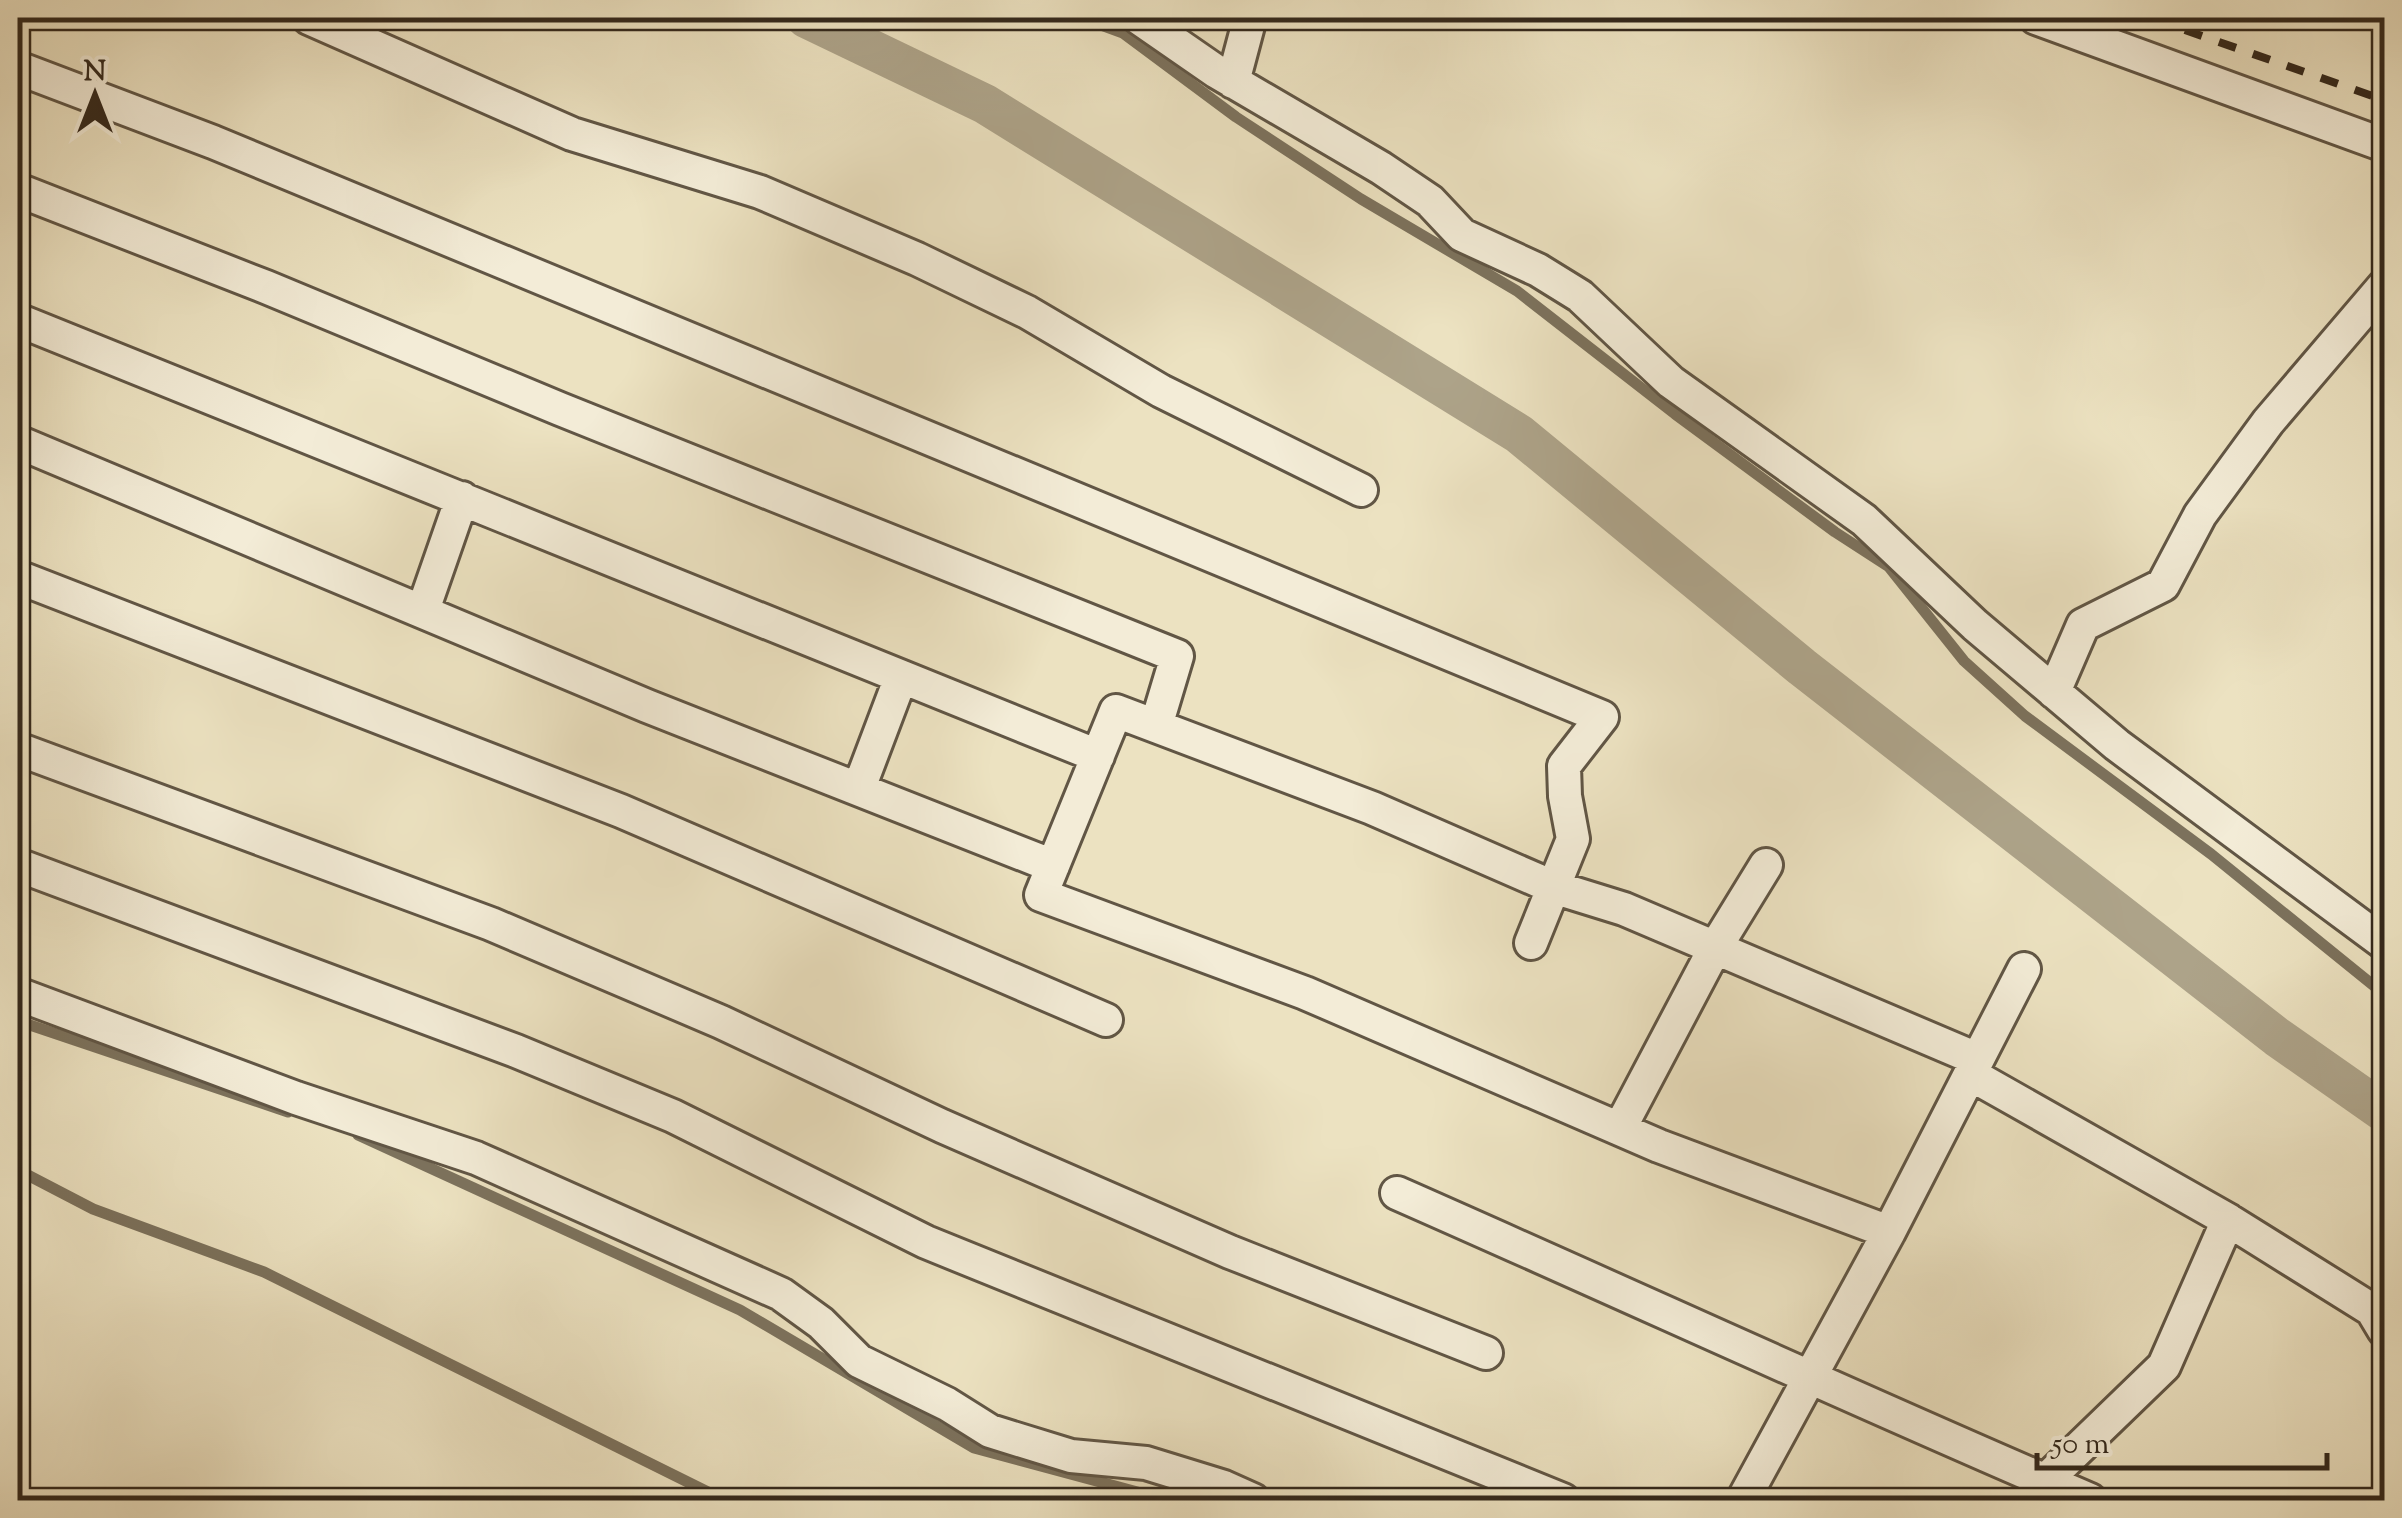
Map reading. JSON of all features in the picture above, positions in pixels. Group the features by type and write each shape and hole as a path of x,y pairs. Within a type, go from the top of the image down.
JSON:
{"street":[{"path":"308,18 572,134 760,192 918,259 1027,312 1161,391 1361,490"},
{"path":"1138,18 1233,82 1430,201 1462,235 1538,270 1580,296 1671,382 1864,520 1975,624 2117,745 2384,943"},
{"path":"1233,82 1250,18"},
{"path":"2036,18 2384,146"},
{"path":"18,68 213,142 1602,716 1564,766 1573,839 1531,943"},
{"path":"18,190 1178,656 1156,726"},
{"path":"2054,692 2083,624 2163,586 2200,515 2268,422 2384,286"},
{"path":"18,320 1098,756"},
{"path":"18,442 646,706 1054,866"},
{"path":"423,610 462,498"},
{"path":"18,577 621,811 1106,1020"},
{"path":"859,788 901,677"},
{"path":"1889,1232 1620,1128 1305,993 1042,895 1116,711 1372,808 1553,888 1624,909 1974,1067 2372,1310 2384,1330"},
{"path":"18,749 491,924 720,1022 942,1126 1230,1252 1486,1353"},
{"path":"18,865 516,1051 673,1116 926,1242 1563,1500"},
{"path":"1620,1128 1715,948 1766,865"},
{"path":"1743,1500 1889,1232 2024,969"},
{"path":"18,994 296,1098 476,1158 782,1294 821,1322 859,1361 990,1430 1070,1456 1146,1463 1224,1487 1252,1500"},
{"path":"1397,1193 1638,1299 2040,1491 2090,1500"},
{"path":"2040,1491 2164,1366 2228,1220"}],"waterway":[{"path":"806,18 985,104 1519,434 1802,667 2277,1037 2384,1112"},
{"path":"1082,18 1123,33 1236,117 1361,199 1517,291 1675,414 1889,567 1964,661 2025,716 2211,854 2384,994"},
{"path":"18,1021 288,1112"},
{"path":"358,1135 740,1310 974,1448 1167,1500"},
{"path":"18,1170 93,1209 264,1272 724,1500"}],"railway":[{"path":"2151,18 2384,100"}]}
